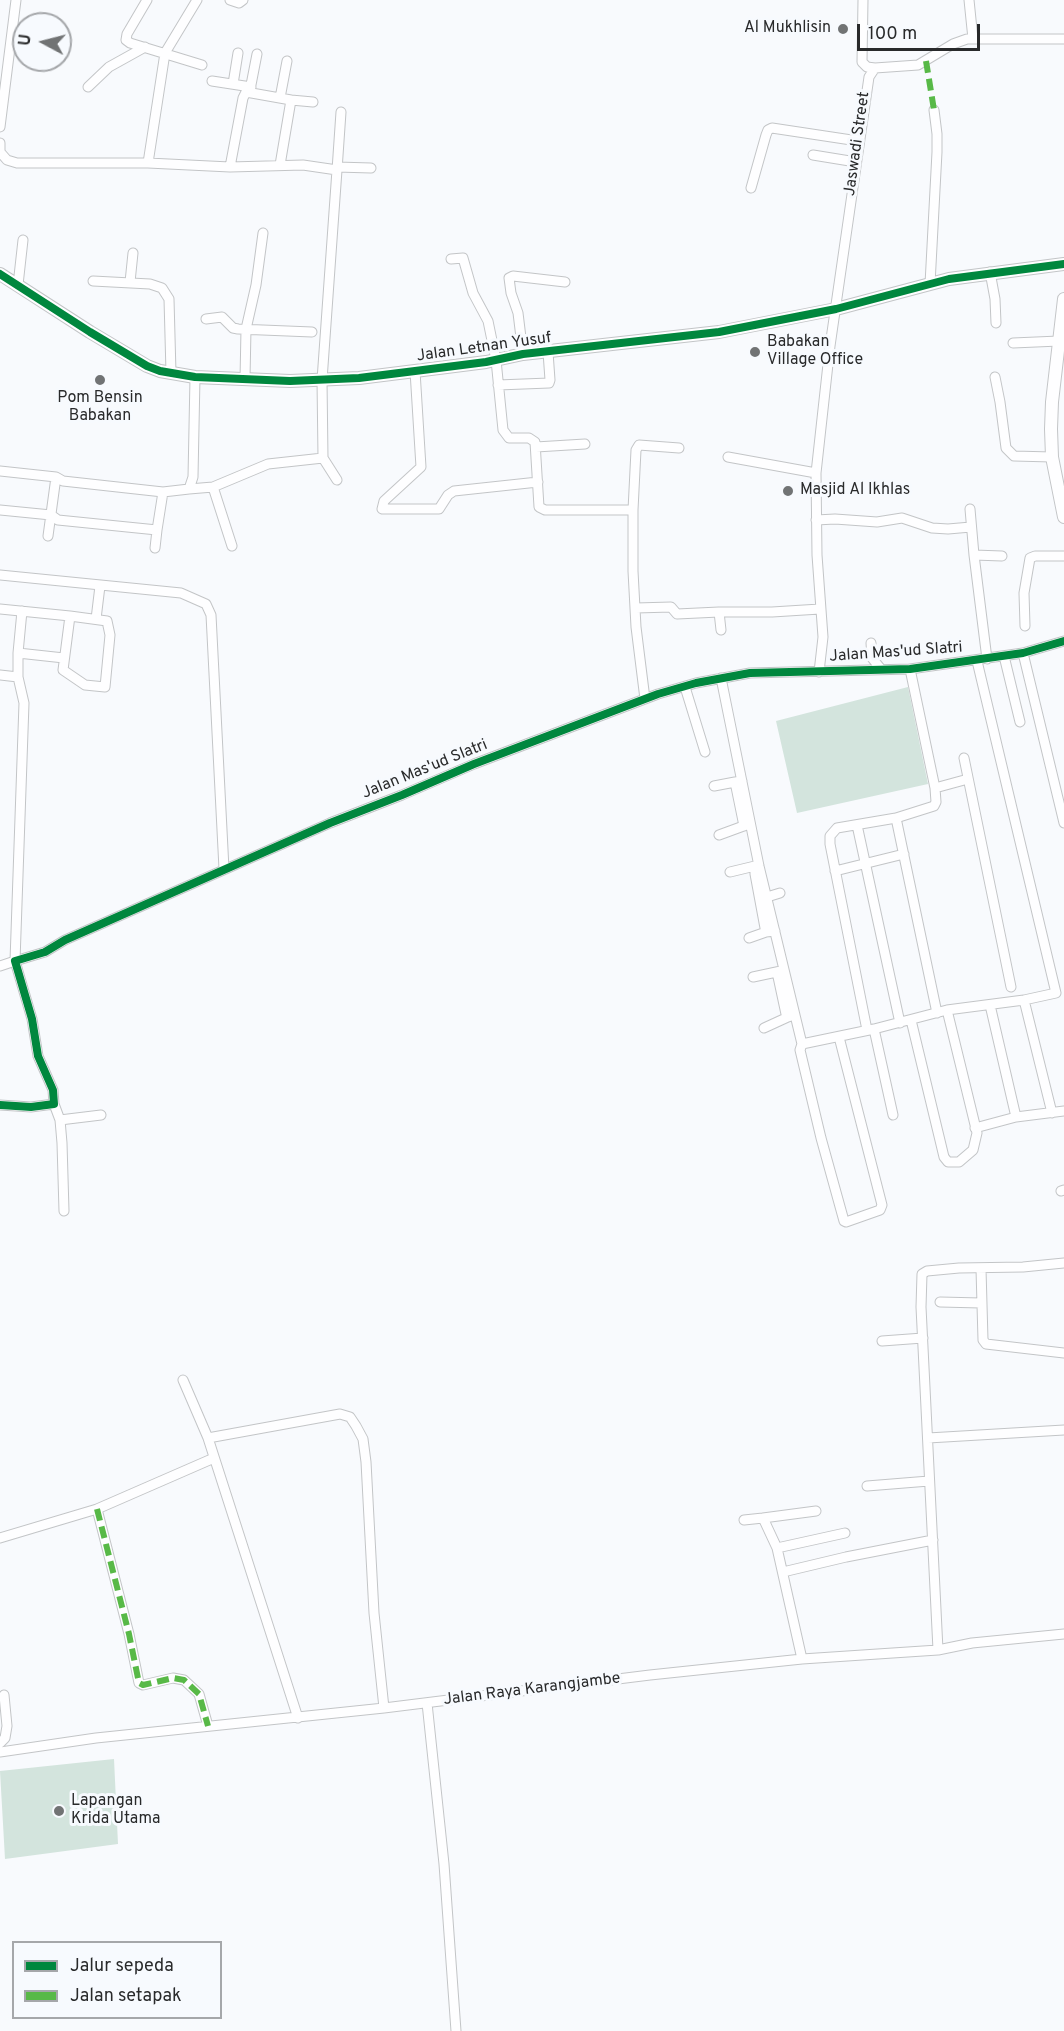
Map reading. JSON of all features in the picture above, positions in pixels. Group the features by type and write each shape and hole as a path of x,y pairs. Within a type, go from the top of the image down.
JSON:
{"street":[{"path":"0,127 16,0"},
{"path":"147,0 126,37 130,43 202,65"},
{"path":"148,164 165,53 197,0"},
{"path":"231,0 239,3 243,0"},
{"path":"863,0 862,62 867,67 875,68"},
{"path":"969,0 973,39"},
{"name":"Jaswadi Street","path":"819,672 823,637 816,520 816,473 830,346 868,77 875,68 914,66 953,44 973,39 1064,39"},
{"path":"88,87 109,67 146,47"},
{"path":"233,84 238,52"},
{"path":"230,167 243,96 250,90 256,54"},
{"path":"280,98 287,61"},
{"path":"212,81 233,84 280,98 313,102"},
{"path":"280,165 291,100"},
{"path":"930,284 937,161 934,110"},
{"path":"337,480 323,458 322,381 341,112"},
{"path":"751,188 766,135 772,128 858,141"},
{"path":"0,143 0,152 8,160 17,163 230,167 303,165 371,168"},
{"path":"813,155 856,162"},
{"path":"245,379 246,329 256,285 263,233"},
{"path":"18,285 23,240"},
{"path":"130,282 132,254"},
{"path":"451,259 464,260 473,293 488,321 496,360 504,433 512,438 532,438 536,447 539,507 545,510 633,510"},
{"name":"Jalan Letnan Yusuf","path":"0,274 147,366 195,377 322,381 415,371 523,354 719,332 836,309 930,284 990,272 1064,264"},
{"path":"990,272 995,298 996,323"},
{"path":"523,354 518,313 509,278 513,276 565,282"},
{"path":"93,281 159,286 169,299 171,373"},
{"path":"1064,300 1052,402 1052,457 1064,517"},
{"path":"206,319 222,317 233,328 312,332"},
{"path":"1013,344 1059,341"},
{"path":"498,385 549,383 548,352"},
{"path":"415,371 420,469 384,501 382,509 439,509 448,495 454,491 538,482"},
{"path":"189,489 193,477 195,377"},
{"path":"995,377 1006,448 1014,456 1052,457"},
{"path":"536,447 585,444"},
{"path":"645,699 633,571 636,450 639,445 679,448"},
{"path":"728,457 816,473"},
{"path":"0,471 56,477 63,481 163,492 213,487 268,464 323,458"},
{"path":"48,536 56,477"},
{"path":"213,487 232,546"},
{"path":"155,548 163,492"},
{"path":"802,1044 942,1012 1060,994 982,660 970,508"},
{"path":"0,510 51,515 58,520 157,530"},
{"path":"816,520 877,522 902,518 932,528 971,527"},
{"path":"974,555 1002,556"},
{"path":"1025,626 1024,593 1030,558 1032,556 1064,556"},
{"path":"0,575 181,593 206,604 211,615 224,870"},
{"path":"96,619 100,586"},
{"path":"636,608 671,607 677,614 820,609"},
{"path":"0,609 70,616 107,621 110,635 105,687 85,685 63,670 70,616"},
{"path":"22,611 18,653 19,681 24,703 15,962 32,1019 38,1056 53,1090 54,1104 60,1120 63,1211"},
{"path":"718,612 721,630"},
{"name":"Jalan Mas'ud Slatri","path":"0,966 45,952 65,940 224,870 474,764 645,699 720,678 750,673 910,669 1023,653 1064,641"},
{"path":"871,643 872,658 881,669"},
{"path":"18,653 64,658"},
{"path":"1023,653 1064,823"},
{"path":"1004,656 1020,722"},
{"path":"893,1115 835,871 830,836 837,828 896,818 934,806 937,799 910,669"},
{"path":"0,675 19,681"},
{"path":"720,678 738,781 766,897 770,932"},
{"path":"685,687 705,752"},
{"path":"964,758 1011,987"},
{"path":"935,788 968,779"},
{"path":"714,786 738,781"},
{"path":"896,818 942,1012 977,1137 971,1153 959,1162 946,1161 912,1020"},
{"path":"719,835 748,825"},
{"path":"857,825 900,1023"},
{"path":"835,871 904,854"},
{"path":"730,872 757,866"},
{"path":"757,866 755,879 791,1016 802,1044 800,1050 821,1138 846,1222 880,1210 882,1205 839,1037"},
{"path":"766,897 780,893"},
{"path":"749,938 770,932"},
{"path":"753,977 780,971"},
{"path":"1024,1000 1052,1113"},
{"path":"990,1005 1016,1117"},
{"path":"764,1028 791,1016"},
{"path":"0,1105 44,1107 54,1104"},
{"path":"975,1128 1016,1117 1064,1111"},
{"path":"60,1120 101,1115"},
{"path":"938,1650 920,1280 922,1274 927,1271 1064,1263"},
{"path":"981,1269 983,1340 986,1344 1064,1353"},
{"path":"940,1302 981,1303"},
{"path":"882,1341 922,1338"},
{"path":"183,1380 208,1438 298,1718"},
{"path":"208,1438 340,1414 350,1417 356,1426 363,1439 366,1462 374,1613 384,1708"},
{"path":"928,1438 1064,1430"},
{"path":"0,1538 97,1509 214,1458"},
{"path":"867,1486 929,1481"},
{"path":"97,1509 139,1683 173,1678 184,1680 200,1694 208,1726"},
{"path":"744,1520 816,1510"},
{"path":"763,1518 777,1548 802,1659"},
{"path":"777,1548 844,1533"},
{"path":"783,1572 933,1540"},
{"name":"Jalan Raya Karangjambe","path":"0,1752 96,1738 298,1718 615,1679 802,1659 938,1650 972,1643 1064,1634"},
{"path":"0,1752 0,1745 5,1738 7,1726 4,1695"},
{"path":"427,1703 444,1864 456,2031"}],"shaded area":[{"path":"908,687 928,784 797,813 776,721"},
{"name":"Lapangan Krida Utama","path":"114,1759 118,1844 5,1859 0,1771"}],"marked path":[{"path":"926,61 934,110"},
{"path":"97,1509 139,1683 143,1685 173,1678 184,1680 199,1694 208,1726"}],"cycle path":[{"path":"0,274 90,332 147,366 160,371 195,377 290,381 359,378 486,362 523,354 719,332 836,309 949,279 1064,264"},
{"path":"0,1105 31,1107 54,1104 53,1090 38,1056 32,1019 15,961 45,952 65,940 330,823 474,764 658,694 696,683 750,673 910,669 1023,653 1064,641"}],"place":[{"name":"Al Mukhlisin","path":"843,29"},
{"name":"Babakan Village Office","path":"755,352"},
{"name":"Pom Bensin Babakan","path":"100,380"},
{"name":"Masjid Al Ikhlas","path":"788,491"},
{"name":"Lapangan Krida Utama","path":"59,1811"}]}
